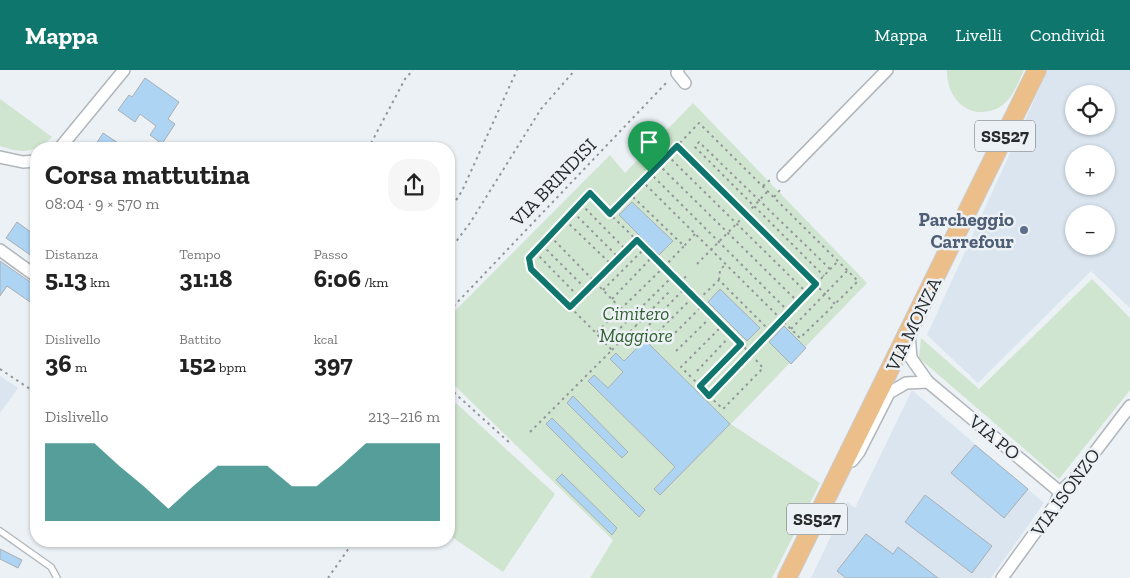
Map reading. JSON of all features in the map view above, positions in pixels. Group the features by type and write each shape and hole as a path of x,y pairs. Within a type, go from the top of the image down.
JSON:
{"main road":[{"name":"VIA MONZA","path":"787,578 1037,70"}],"street":[{"path":"68,142 124,70"},
{"path":"783,176 887,70"},
{"path":"677,71 685,83"},
{"path":"0,157 23,162 30,161"},
{"path":"0,250 30,272"},
{"name":"VIA PO","path":"909,332 911,358 928,382 1060,492"},
{"path":"846,460 852,461 859,452 889,393 906,383 928,382"},
{"name":"VIA ISONZO","path":"1002,578 1055,505 1060,492 1075,478 1130,406"}],"lane":[{"path":"0,531 51,567 57,578"}],"path":[{"path":"372,142 405,79 412,70"},
{"path":"455,202 462,191 517,70"},
{"path":"455,243 470,223 541,109 575,70"},
{"name":"VIA BRINDISI","path":"455,305 677,71"},
{"path":"610,214 640,180 699,123 858,280 800,338 640,180"},
{"path":"824,276 695,147 699,142 830,269"},
{"path":"677,146 835,304"},
{"path":"667,155 807,293"},
{"path":"658,164 798,302"},
{"path":"649,172 788,312"},
{"path":"763,186 770,180"},
{"path":"774,197 780,190"},
{"path":"697,264 768,191"},
{"path":"612,350 531,269 529,258 590,193 750,353 763,368 723,409 681,367 722,326"},
{"path":"630,193 684,246"},
{"path":"580,204 627,251"},
{"path":"573,212 619,258"},
{"path":"565,220 612,265"},
{"path":"596,333 695,234"},
{"path":"550,236 637,325"},
{"path":"570,307 637,240"},
{"path":"542,245 587,290"},
{"path":"603,290 645,248"},
{"path":"535,252 580,298"},
{"path":"612,299 653,256"},
{"path":"709,396 838,261"},
{"path":"697,301 719,280 720,270 726,264"},
{"path":"791,329 848,270"},
{"path":"679,282 688,275"},
{"path":"605,343 673,276"},
{"path":"719,280 770,331"},
{"path":"649,325 685,288"},
{"path":"530,432 671,290"},
{"path":"658,332 693,297"},
{"path":"666,342 702,306"},
{"path":"676,351 712,316"},
{"path":"698,371 731,335"},
{"path":"700,386 741,344"},
{"path":"0,369 30,389"},
{"path":"456,395 511,444"},
{"path":"328,578 350,547"}],"shaded area":[{"name":"Parcheggio Carrefour","path":"1048,70 1130,70 1130,308 1091,271 978,383 927,335"},
{"path":"0,376 18,388 0,413"},
{"path":"912,390 1044,503 991,578 811,578 847,502 855,508"}],"green space":[{"path":"947,70 1024,70 1014,91 1003,105 987,112 978,112 969,110 955,98 950,90"},
{"path":"0,99 52,137 46,142 30,142 30,150 22,151 0,146"},
{"name":"Cimitero Maggiore","path":"693,103 867,283 731,424 820,483 772,578 590,578 613,540 455,386 455,311 610,155 625,173"},
{"path":"1092,279 1130,318 1130,390 1059,479 919,358 921,338 979,389"},
{"path":"456,403 555,494 503,572 455,539"}],"building":[{"path":"145,78 179,102 168,119 175,124 163,142 159,142 150,135 156,126 140,114 135,122 118,110 129,95 132,97"},
{"path":"103,133 116,142 97,142"},
{"path":"632,202 673,241 659,255 619,215"},
{"path":"17,222 30,232 30,255 6,238"},
{"path":"0,261 30,282 30,302 7,286 0,296"},
{"path":"720,289 760,328 747,341 708,302"},
{"path":"784,326 806,348 791,364 769,342"},
{"path":"645,340 730,424 660,495 654,489 675,467 588,381 594,375 608,388 623,372 610,359 616,353 624,361"},
{"path":"573,396 628,452 622,458 567,403"},
{"path":"552,418 645,510 639,517 546,424"},
{"path":"975,445 1028,489 1004,518 951,473"},
{"path":"562,474 617,528 612,535 556,480"},
{"path":"925,495 992,546 972,573 905,522"},
{"path":"866,534 893,554 898,547 938,578 846,578 837,571"},
{"path":"0,549 22,560 18,568 0,559"}],"place":[{"name":"Parcheggio Carrefour","path":"1024,230"}],"route":[{"path":"677,146 816,284 709,396 700,386 741,344 637,240 570,307 531,269 529,258 590,193 610,214 649,172 677,146"}]}
